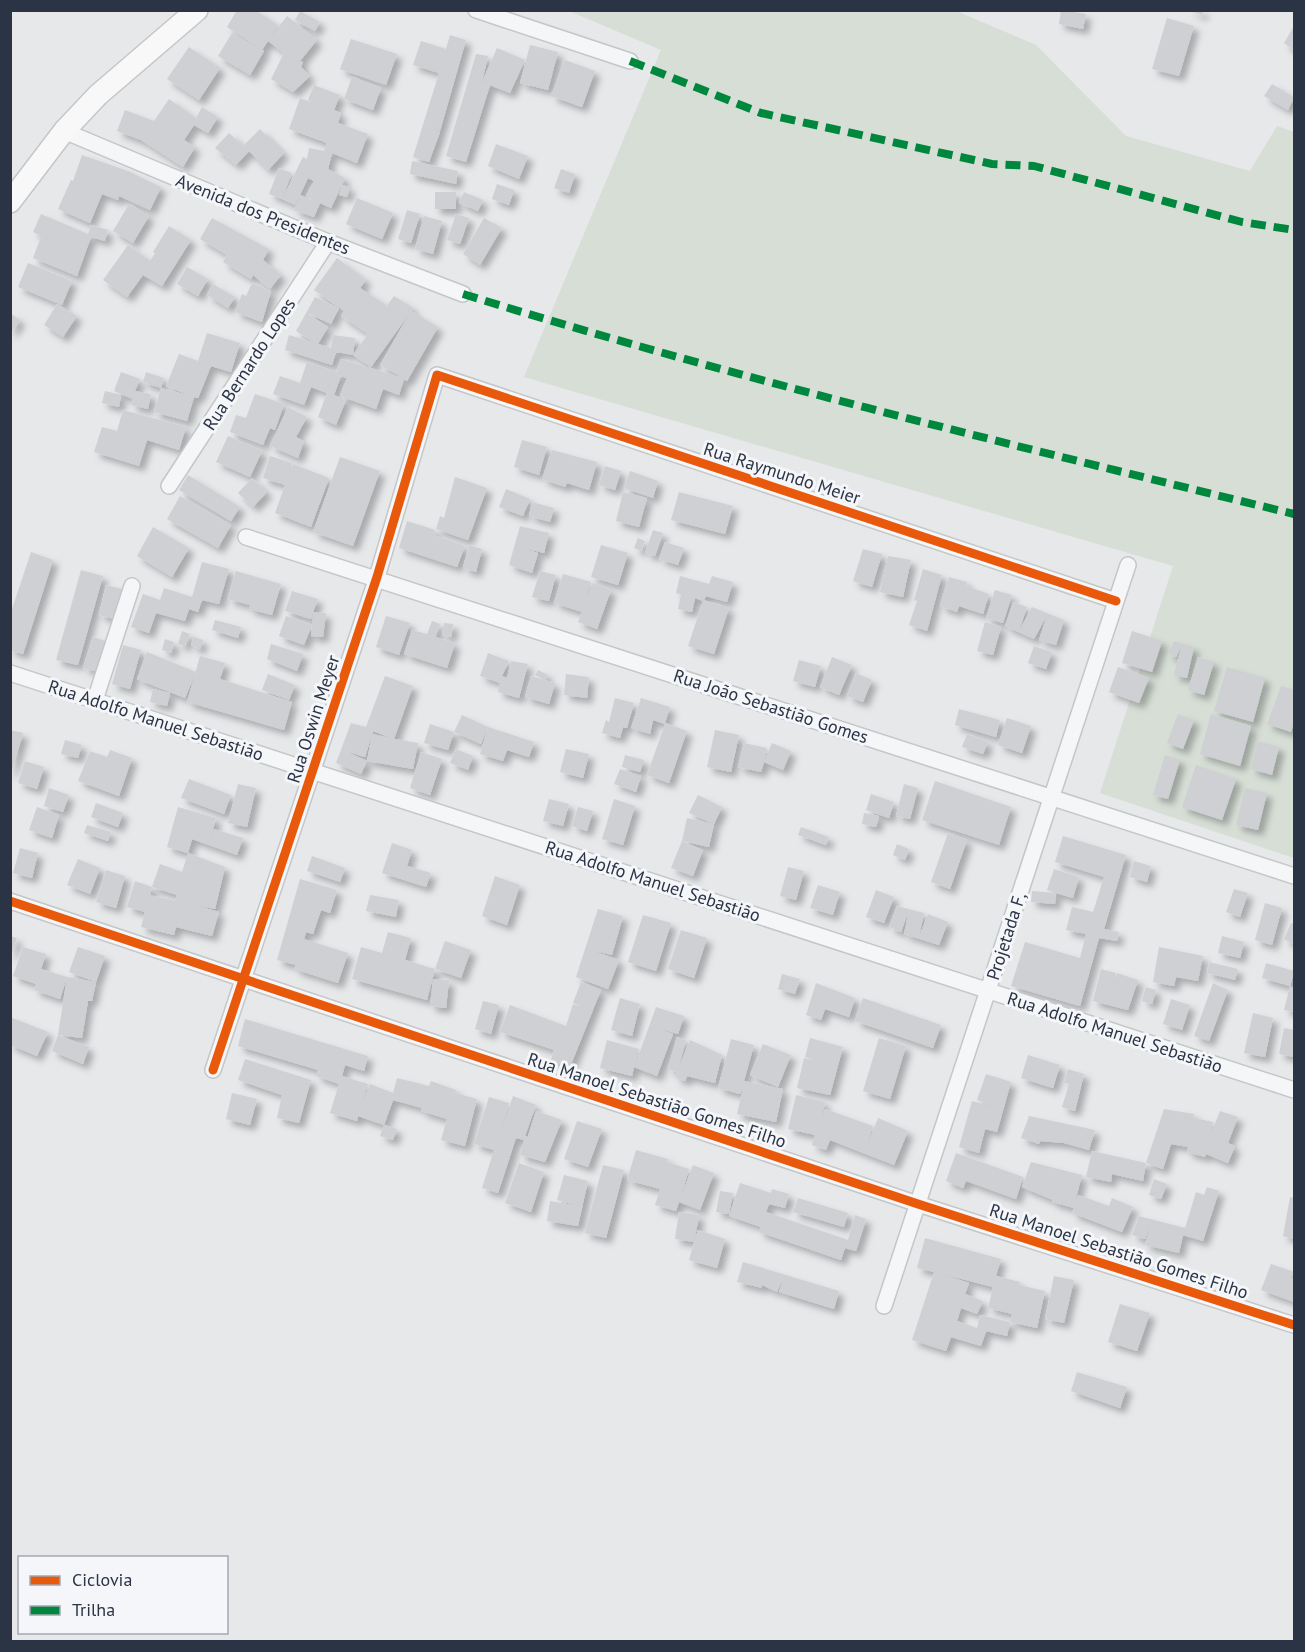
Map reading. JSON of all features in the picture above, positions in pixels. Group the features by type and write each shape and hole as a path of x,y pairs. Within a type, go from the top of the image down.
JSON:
{"main road":[{"path":"10,202 64,131 98,94 197,10"}],"street":[{"path":"476,10 630,62"},
{"name":"Avenida dos Presidentes","path":"64,131 328,242 463,294"},
{"name":"Rua Bernardo Lopes","path":"169,486 328,242"},
{"name":"Rua Oswin Meyer","path":"213,1070 245,980 377,577 437,375"},
{"name":"Rua Raymundo Meier","path":"437,375 1116,602"},
{"name":"Rua João Sebastião Gomes","path":"246,537 377,577 1294,876"},
{"name":"Projetada F,","path":"884,1306 1128,565"},
{"path":"95,700 132,586"},
{"name":"Rua Adolfo Manuel Sebastião","path":"10,674 314,770 1294,1090"},
{"name":"Rua Manoel Sebastião Gomes Filho","path":"10,901 918,1203 1294,1325"}],"shaded area":[{"path":"569,11 956,11 1036,45 1126,136 1250,171 1277,126 1294,132 1294,858 1100,793 1173,566 524,377 661,50"}],"building":[{"path":"237,10 255,10 278,25 270,38 287,16 317,40 300,61 303,62 301,67 310,76 293,92 271,79 284,53 268,41 262,50 227,27"},
{"path":"1061,10 1086,14 1083,29 1059,24"},
{"path":"1187,10 1204,10 1202,15"},
{"path":"300,11 320,22 315,31 295,20"},
{"path":"1167,18 1194,26 1179,76 1152,69"},
{"path":"1294,26 1294,50 1284,43"},
{"path":"232,33 264,51 250,75 218,56"},
{"path":"450,35 466,40 440,131 433,129 440,132 429,162 413,157 439,73 413,65 421,41 446,49"},
{"path":"351,39 397,54 386,85 340,69"},
{"path":"530,45 558,52 548,90 520,83"},
{"path":"189,47 220,68 199,100 167,79"},
{"path":"497,48 525,60 510,93 490,85 466,162 446,156 476,54 488,56 482,82"},
{"path":"565,60 595,71 582,107 551,96"},
{"path":"352,77 381,88 373,110 344,99"},
{"path":"1272,84 1294,97 1288,110 1264,96"},
{"path":"314,85 340,95 334,110 341,113 338,123 368,134 357,163 332,153 328,169 345,178 331,208 320,203 314,217 294,210 300,195 295,205 282,199 303,157 307,159 309,148 324,151 327,143 289,129 300,98 314,103 308,100","holes":["308,178 314,181 306,196 317,202 300,195"]},
{"path":"169,99 196,118 202,107 218,117 208,133 194,125 184,140 195,147 183,167 141,140 117,131 125,110 154,121"},
{"path":"260,129 284,153 268,170 249,151 236,165 215,148 229,133 243,146"},
{"path":"496,144 528,156 519,179 488,166"},
{"path":"82,155 128,171 161,187 150,210 119,196 118,200 102,194 90,223 58,209 71,180 73,181"},
{"path":"412,161 458,171 456,184 410,174"},
{"path":"279,168 292,173 282,199 269,194"},
{"path":"561,169 575,174 569,193 554,188"},
{"path":"497,184 514,190 509,205 492,199"},
{"path":"342,185 350,187 347,197 339,195"},
{"path":"435,192 456,192 456,209 435,209"},
{"path":"464,192 483,200 478,211 459,203"},
{"path":"357,198 393,213 382,239 346,224"},
{"path":"129,204 149,216 133,243 113,231"},
{"path":"407,210 420,214 411,243 398,239"},
{"path":"41,214 88,234 91,225 108,230 105,241 91,237 77,276 33,258 41,237 57,243 33,232"},
{"path":"456,214 469,218 460,244 447,240"},
{"path":"424,216 442,221 433,254 415,249"},
{"path":"212,218 269,249 263,260 281,275 270,289 253,275 251,279 223,262 227,255 200,239"},
{"path":"484,218 502,228 480,265 463,254"},
{"path":"169,226 191,240 162,286 143,275 127,297 103,280 128,245 150,261"},
{"path":"337,258 366,280 360,288 386,305 383,311 394,296 413,308 411,311 438,327 407,381 404,379 399,395 383,389 376,409 340,396 347,378 341,376 334,395 346,400 336,425 318,417 327,393 311,387 304,405 273,394 280,376 300,383 307,362 337,372 341,359 403,378 380,365 409,314 371,367 353,355 368,334 341,316 344,311 314,290"},
{"path":"28,263 72,281 62,305 18,287"},
{"path":"187,267 208,279 198,296 177,284"},
{"path":"252,283 271,291 262,322 235,312 242,294 246,296"},
{"path":"213,284 235,297 228,308 207,295"},
{"path":"315,297 339,308 331,324 307,313 328,327 318,344 331,348 333,335 355,338 353,355 336,352 332,365 285,350 289,335 315,343 296,331"},
{"path":"57,304 77,316 63,337 44,325"},
{"path":"10,313 20,320 10,334"},
{"path":"207,333 240,343 231,372 211,366 198,398 194,397 187,421 154,412 161,388 191,396 166,386 179,354 198,361"},
{"path":"121,372 140,379 135,391 151,394 148,409 131,405 133,399 114,391"},
{"path":"146,372 164,378 161,388 143,382"},
{"path":"105,391 121,395 119,407 102,403"},
{"path":"255,394 284,404 275,430 270,428 263,445 230,432 236,415 246,418"},
{"path":"288,407 307,417 296,437 304,441 298,458 270,446"},
{"path":"123,410 186,427 179,450 147,440 139,466 94,452 102,427 117,431"},
{"path":"228,436 262,451 250,477 216,462"},
{"path":"522,440 547,447 539,475 514,467"},
{"path":"552,450 597,462 589,490 567,483 565,487 542,479"},
{"path":"270,456 292,463 287,478 293,464 329,478 311,527 275,513 285,485 263,478"},
{"path":"340,457 380,471 353,546 313,532"},
{"path":"605,466 621,471 615,490 599,485"},
{"path":"630,471 658,481 653,498 624,488"},
{"path":"188,475 240,507 231,521 179,490"},
{"path":"455,477 487,488 468,540 436,529 440,516 444,518"},
{"path":"252,478 267,492 253,507 238,493"},
{"path":"506,489 530,499 523,516 499,507"},
{"path":"623,492 647,498 639,527 616,521"},
{"path":"679,492 733,506 725,534 671,520"},
{"path":"180,496 231,525 218,548 167,519"},
{"path":"532,502 554,508 550,522 529,516"},
{"path":"407,521 435,530 434,535 465,546 457,567 399,548"},
{"path":"520,526 549,533 544,553 524,548 538,553 532,573 509,565"},
{"path":"153,527 189,548 172,577 137,556"},
{"path":"653,530 663,533 655,556 645,553"},
{"path":"638,538 645,541 641,551 634,548"},
{"path":"665,542 684,548 678,565 659,559"},
{"path":"469,545 482,549 476,572 463,568"},
{"path":"601,545 628,553 618,585 591,577"},
{"path":"863,549 882,554 872,587 853,581"},
{"path":"31,552 53,560 23,654 10,650 10,615"},
{"path":"888,556 911,560 903,597 880,592"},
{"path":"202,562 229,569 219,604 202,600 198,612 189,609 185,621 156,613 149,633 131,627 143,594 160,600 164,588 192,597"},
{"path":"923,569 942,575 927,631 909,625 917,601 914,600"},
{"path":"81,570 103,576 78,665 56,660"},
{"path":"236,571 281,584 272,615 249,609 250,605 228,599"},
{"path":"540,571 556,575 549,601 532,597"},
{"path":"563,574 591,582 586,598 593,583 611,590 597,629 578,622 582,612 554,603"},
{"path":"680,576 709,584 712,576 733,582 727,602 706,596 704,600 729,608 714,654 688,646 703,601 695,598 692,612 678,609 681,595 676,593"},
{"path":"949,577 967,582 966,586 989,594 983,614 959,606 957,612 940,606"},
{"path":"106,585 126,590 118,620 99,615"},
{"path":"995,590 1012,595 1003,623 986,618"},
{"path":"292,591 318,599 311,619 285,611"},
{"path":"1013,602 1027,607 1019,631 1032,607 1064,620 1056,645 1039,640 1047,615 1034,639 1005,626"},
{"path":"313,612 326,613 323,637 311,636"},
{"path":"286,616 312,625 304,645 279,636"},
{"path":"386,616 410,623 399,655 376,647"},
{"path":"215,620 241,627 238,638 212,630"},
{"path":"432,621 440,624 435,637 455,643 447,668 404,654 412,630 427,634"},
{"path":"985,622 1001,627 993,655 977,651"},
{"path":"444,623 453,624 451,637 442,635"},
{"path":"182,631 190,634 185,646 178,644"},
{"path":"1132,631 1162,641 1152,672 1122,663"},
{"path":"93,637 109,642 99,672 83,668"},
{"path":"194,637 203,640 200,649 191,645"},
{"path":"165,639 174,642 171,653 162,650"},
{"path":"1174,641 1194,647 1187,678 1174,675 1182,644 1176,657 1168,654"},
{"path":"271,644 303,654 297,671 267,659"},
{"path":"123,645 141,650 130,689 112,684"},
{"path":"1034,646 1052,652 1046,669 1028,663"},
{"path":"147,652 196,672 185,698 137,679"},
{"path":"488,653 509,661 502,676 507,678 511,661 528,664 519,698 498,692 500,683 480,676"},
{"path":"200,656 225,663 220,679 292,702 284,730 187,702"},
{"path":"832,657 852,665 839,695 820,687"},
{"path":"1198,657 1214,662 1204,695 1188,690"},
{"path":"799,660 821,666 815,687 793,681"},
{"path":"1118,667 1149,678 1139,703 1109,692"},
{"path":"1227,667 1265,678 1253,722 1214,711"},
{"path":"538,670 548,675 545,680 535,675"},
{"path":"856,673 872,680 863,702 847,696"},
{"path":"268,674 295,685 289,700 262,690"},
{"path":"566,674 589,677 587,698 564,695"},
{"path":"385,676 413,686 394,739 418,743 413,769 367,761 361,774 336,763 351,723 366,727","holes":["373,731 393,738 372,734","372,735 367,761 345,751 365,757"]},
{"path":"531,676 555,683 549,704 525,697"},
{"path":"1281,686 1294,690 1294,722 1291,732 1267,724"},
{"path":"153,689 170,693 167,706 150,702"},
{"path":"615,698 634,703 627,728 623,727 620,738 602,733 606,720 609,722"},
{"path":"641,698 670,707 665,723 687,731 669,783 647,775 665,724 653,720 650,734 631,728"},
{"path":"959,709 1000,720 996,737 955,725"},
{"path":"1178,714 1194,720 1183,749 1167,743"},
{"path":"1211,714 1251,726 1240,766 1200,754"},
{"path":"462,715 488,727 481,744 454,732"},
{"path":"1007,718 1031,726 1022,753 998,745"},
{"path":"430,724 454,732 448,750 424,743"},
{"path":"488,727 534,742 529,757 507,750 503,761 480,754"},
{"path":"10,730 23,733 11,774 10,774"},
{"path":"715,730 739,735 731,772 707,767"},
{"path":"967,734 988,742 983,754 962,747"},
{"path":"65,740 82,745 78,758 61,754"},
{"path":"1258,741 1279,747 1272,775 1251,769"},
{"path":"744,743 767,748 761,772 738,767"},
{"path":"772,743 791,751 783,770 764,762"},
{"path":"456,749 473,756 468,770 450,763"},
{"path":"566,749 589,754 583,778 560,772"},
{"path":"110,750 132,758 119,796 78,781 90,751 107,757"},
{"path":"421,752 442,759 430,795 410,788"},
{"path":"625,755 644,760 640,772 622,767"},
{"path":"1165,755 1180,760 1168,799 1153,795"},
{"path":"25,761 44,767 37,789 18,783"},
{"path":"1196,765 1236,779 1222,820 1182,807"},
{"path":"620,769 641,776 636,792 614,784"},
{"path":"189,779 231,795 224,814 181,798"},
{"path":"935,781 1011,807 999,845 922,820"},
{"path":"238,784 256,788 247,827 228,823"},
{"path":"904,784 918,788 910,819 896,816"},
{"path":"49,788 69,795 63,812 44,806"},
{"path":"1245,788 1267,793 1258,830 1236,825"},
{"path":"871,794 894,802 889,818 866,810"},
{"path":"698,795 722,807 714,824 689,813"},
{"path":"549,799 569,804 563,826 543,821"},
{"path":"614,799 635,806 623,845 602,839"},
{"path":"96,803 123,813 118,827 91,817"},
{"path":"37,807 59,815 52,838 29,830"},
{"path":"178,807 216,818 211,838 214,829 243,838 237,855 192,839 188,853 167,847"},
{"path":"578,807 593,811 587,831 572,826"},
{"path":"864,813 879,816 876,827 862,824"},
{"path":"687,818 714,824 709,847 682,841"},
{"path":"87,825 111,832 108,841 84,833"},
{"path":"801,827 829,837 826,845 798,835"},
{"path":"948,833 967,840 950,889 931,882"},
{"path":"1063,836 1126,855 1104,929 1119,932 1117,941 1099,938 1080,1006 1011,986 1025,942 1080,958 1086,934 1066,930 1072,907 1093,912 1104,877 1055,862"},
{"path":"682,841 703,850 693,876 671,868"},
{"path":"392,843 412,850 407,866 431,873 426,887 382,873"},
{"path":"897,844 909,849 905,860 893,855"},
{"path":"20,848 38,853 32,878 13,873"},
{"path":"188,853 225,867 215,909 198,906 219,912 212,936 176,927 174,935 141,927 145,912 127,907 135,881 152,887 160,864 182,872","holes":["152,887 177,895 175,901 150,895"]},
{"path":"312,856 345,868 340,882 307,871"},
{"path":"78,859 100,868 90,894 67,885"},
{"path":"1134,861 1151,866 1147,882 1130,877"},
{"path":"788,867 804,871 796,900 780,896"},
{"path":"1054,869 1079,877 1073,898 1047,890"},
{"path":"106,870 125,876 116,908 96,902"},
{"path":"495,876 520,885 507,925 482,916"},
{"path":"300,879 337,890 330,913 321,910 313,934 306,932 304,939 348,953 338,983 294,969 296,965 277,960"},
{"path":"818,885 840,892 833,915 810,908"},
{"path":"1234,889 1248,893 1240,917 1226,912"},
{"path":"876,890 894,897 884,923 866,917"},
{"path":"1032,891 1056,893 1055,904 1031,902"},
{"path":"370,895 399,900 396,917 366,911"},
{"path":"1265,903 1282,908 1272,945 1255,940"},
{"path":"897,906 924,913 919,937 928,914 948,922 939,945 904,934 909,910 901,932 889,927"},
{"path":"598,909 623,916 612,955 594,951 619,960 608,989 576,977"},
{"path":"643,915 671,923 656,971 628,962"},
{"path":"1291,923 1294,924 1294,944 1284,939"},
{"path":"681,930 707,938 694,978 668,969"},
{"path":"388,932 411,938 405,960 435,969 427,1000 352,979 361,947 382,953"},
{"path":"10,936 17,938 11,956 10,956"},
{"path":"1222,936 1244,942 1240,958 1218,953"},
{"path":"445,941 471,950 461,978 435,969"},
{"path":"23,947 46,954 41,969 67,977 60,999 34,990 36,984 13,976"},
{"path":"78,947 105,956 96,982 69,972"},
{"path":"1159,947 1203,956 1198,981 1176,977 1174,986 1153,982"},
{"path":"1209,962 1238,969 1235,980 1207,973"},
{"path":"1266,963 1294,971 1290,987 1294,988 1294,1012 1284,1010 1290,986 1262,978"},
{"path":"1101,969 1116,973 1111,992 1117,973 1138,980 1128,1010 1093,1001"},
{"path":"782,974 800,979 795,994 778,989"},
{"path":"67,977 96,982 92,1001 88,1001 82,1038 58,1035"},
{"path":"433,979 449,980 446,1008 430,1006"},
{"path":"581,982 601,990 570,1067 551,1060 554,1050 500,1032 510,1005 566,1026 573,1004 586,1008 573,1003"},
{"path":"816,983 855,998 849,1017 825,1009 821,1020 806,1015"},
{"path":"1213,983 1228,990 1209,1041 1194,1036"},
{"path":"1146,987 1156,990 1152,1004 1142,1001"},
{"path":"620,998 640,1004 632,1036 611,1030"},
{"path":"863,998 941,1025 933,1048 855,1021"},
{"path":"1171,999 1190,1005 1182,1030 1163,1024"},
{"path":"483,1001 499,1005 491,1034 475,1029"},
{"path":"656,1007 684,1016 678,1034 658,1028 673,1034 657,1076 634,1067 632,1076 600,1068 607,1040 639,1049 635,1065"},
{"path":"1253,1013 1273,1018 1265,1057 1244,1053"},
{"path":"10,1017 48,1032 37,1056 10,1045"},
{"path":"245,1019 368,1056 364,1071 345,1065 342,1076 368,1084 361,1105 370,1084 393,1093 397,1078 429,1086 431,1081 456,1090 455,1093 477,1099 465,1146 441,1140 447,1119 421,1111 422,1108 393,1100 384,1125 358,1116 357,1121 330,1113 339,1084 316,1076 318,1070 238,1046"},
{"path":"1284,1028 1294,1030 1294,1057 1279,1054"},
{"path":"58,1035 89,1047 83,1064 52,1051"},
{"path":"677,1037 686,1040 677,1072 668,1069"},
{"path":"810,1038 843,1047 830,1095 797,1088 804,1058 821,1062 805,1057"},
{"path":"879,1038 906,1046 890,1099 863,1091"},
{"path":"731,1039 754,1045 744,1081 783,1089 776,1122 737,1114 743,1088 740,1094 718,1088"},
{"path":"690,1040 722,1055 715,1083 687,1076 685,1081 675,1077"},
{"path":"763,1044 791,1055 778,1087 750,1075"},
{"path":"1028,1055 1060,1065 1053,1088 1021,1078"},
{"path":"245,1059 311,1080 299,1123 277,1118 282,1095 238,1080"},
{"path":"1068,1069 1084,1074 1075,1111 1062,1107 1069,1084 1064,1083"},
{"path":"986,1074 1011,1082 997,1132 985,1129 979,1153 959,1147 972,1101 995,1107 977,1100"},
{"path":"232,1093 257,1099 250,1125 226,1119"},
{"path":"796,1095 825,1102 822,1117 825,1109 873,1126 867,1145 878,1118 908,1131 894,1165 830,1140 826,1150 812,1145 815,1135 788,1129"},
{"path":"513,1096 536,1105 525,1136 536,1139 528,1136 536,1111 562,1120 545,1162 520,1155 524,1140 516,1138 498,1193 482,1188 494,1150 474,1144 489,1097 509,1103 502,1128"},
{"path":"1164,1109 1194,1114 1192,1124 1194,1118 1213,1122 1210,1136 1220,1111 1238,1117 1228,1143 1235,1146 1228,1163 1206,1154 1205,1157 1187,1152 1188,1147 1171,1144 1163,1169 1146,1163"},
{"path":"1029,1116 1095,1130 1089,1150 1064,1143 1040,1141 1039,1144 1021,1138"},
{"path":"577,1121 602,1129 588,1167 564,1159"},
{"path":"384,1125 397,1129 393,1140 380,1136"},
{"path":"636,1150 668,1159 667,1162 689,1169 681,1197 693,1165 714,1173 700,1210 679,1202 676,1211 655,1205 660,1189 627,1180"},
{"path":"1092,1151 1146,1163 1143,1181 1112,1174 1111,1182 1086,1177"},
{"path":"956,1153 1023,1177 1016,1199 966,1181 963,1188 946,1181"},
{"path":"1031,1162 1082,1175 1075,1202 1078,1195 1109,1206 1112,1198 1133,1207 1122,1232 1072,1213 1074,1208 1052,1202 1053,1200 1022,1187"},
{"path":"519,1163 544,1172 531,1212 505,1203"},
{"path":"603,1165 624,1170 606,1238 585,1233"},
{"path":"564,1175 588,1181 578,1226 547,1221 550,1201 579,1206 557,1200"},
{"path":"1154,1179 1167,1184 1161,1199 1149,1195"},
{"path":"740,1183 771,1193 772,1189 789,1194 785,1208 769,1204 766,1212 848,1240 855,1215 866,1219 856,1251 845,1248 841,1260 759,1232 761,1227 729,1216"},
{"path":"1207,1187 1219,1191 1203,1241 1183,1235 1179,1253 1145,1245 1150,1225 1145,1239 1132,1235 1139,1216 1185,1228 1196,1192 1204,1195"},
{"path":"720,1191 733,1193 729,1214 716,1212"},
{"path":"1290,1197 1294,1198 1294,1239 1283,1236"},
{"path":"798,1198 848,1213 844,1227 793,1212"},
{"path":"679,1212 699,1215 695,1238 698,1230 725,1239 717,1268 689,1260 694,1242 675,1239"},
{"path":"925,1238 1001,1259 996,1276 1020,1282 1019,1285 1045,1291 1037,1328 1010,1322 1007,1336 986,1331 981,1346 951,1337 946,1351 912,1340 934,1272 917,1268","holes":["942,1274 993,1287 988,1308 1012,1314 1010,1322 980,1315 977,1328 957,1321 961,1308 977,1314 983,1301 965,1294 969,1283"]},
{"path":"743,1262 839,1291 834,1309 779,1292 784,1276 777,1292 762,1285 762,1288 737,1282"},
{"path":"1271,1264 1294,1272 1291,1278 1294,1279 1294,1302 1261,1290"},
{"path":"1054,1276 1074,1280 1064,1323 1045,1319"},
{"path":"1120,1304 1150,1313 1137,1351 1108,1342"},
{"path":"1077,1372 1127,1387 1120,1408 1071,1391"}],"marked path":[{"path":"630,61 761,113 992,164 1034,166 1242,222 1294,230"},
{"path":"463,294 773,383 1294,514"}],"cycle path":[{"path":"213,1070 377,577 437,375 1116,601"},
{"path":"10,901 918,1204 1294,1325"}]}
